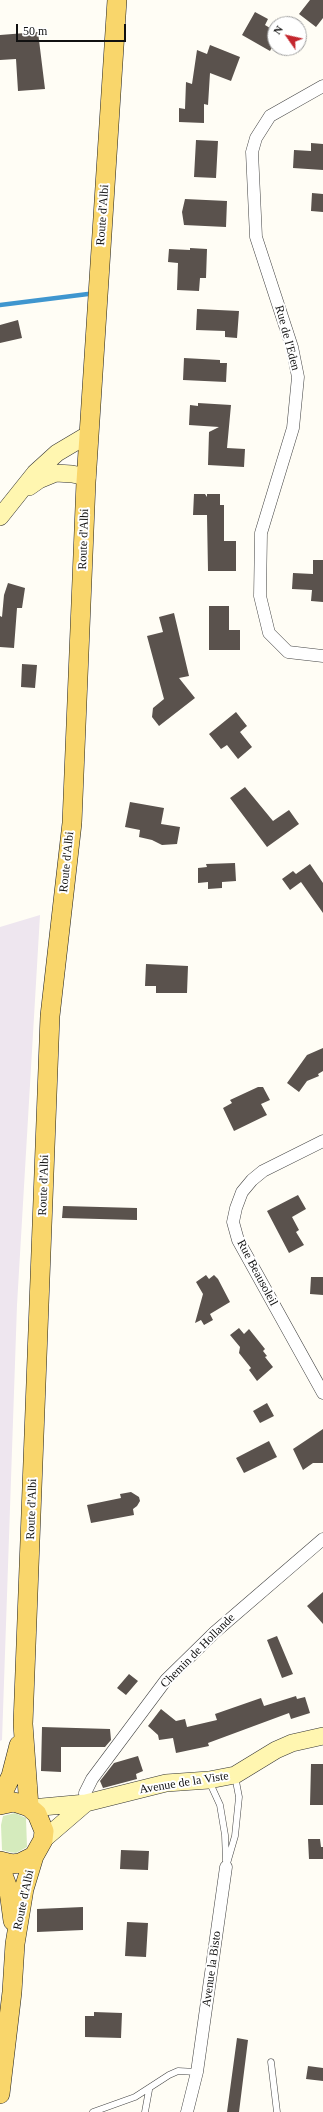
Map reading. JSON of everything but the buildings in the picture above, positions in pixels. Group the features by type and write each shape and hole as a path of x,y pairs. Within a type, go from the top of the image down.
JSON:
{"main road":[{"name":"Route d'Albi","path":"30,1807 23,1724 50,1016 72,823 89,434 117,0"},
{"name":"Route d'Albi","path":"0,1799 11,1776 23,1724"},
{"path":"0,1805 14,1802 30,1807 42,1822 43,1840"},
{"name":"Route d'Albi","path":"0,2094 12,1992 15,1944 24,1889 34,1856 43,1840"},
{"path":"0,1860 12,1864 20,1863 34,1856"},
{"name":"Route d'Albi","path":"0,1867 10,1891 15,1944"},
{"path":"0,1968 15,1944"}],"street":[{"name":"Rue de l'Eden","path":"323,86 270,116 256,138 252,152 256,237 292,347 298,377 293,428 261,533 260,596 269,633 288,652 323,656"},
{"path":"0,517 35,473 57,453 89,434"},
{"path":"14,498 39,480 56,473 87,477"},
{"name":"Rue Beausoleil","path":"323,1141 264,1171 252,1180 242,1192 233,1222 238,1240 323,1393"},
{"name":"Chemin de Hollande","path":"86,1803 85,1794 92,1779 166,1680 214,1632 323,1539"},
{"name":"Avenue de la Viste","path":"30,1807 86,1803 166,1783 209,1780 235,1775 276,1750 292,1743 323,1736"},
{"name":"Avenue de la Viste","path":"43,1840 86,1803"},
{"name":"Avenue la Bisto","path":"194,2112 197,2072 226,1867"},
{"name":"Avenue la Bisto","path":"187,2112 197,2072"}],"lane":[{"path":"226,1867 235,1836 239,1797 235,1775"},
{"path":"209,1780 220,1805 225,1835 226,1867"},
{"path":"271,2062 277,2112"},
{"path":"93,2112 135,2097 149,2090 169,2075 178,2071 197,2072"},
{"path":"145,2112 149,2090"}],"shaded area":[{"path":"40,915 17,1305 2,1740 0,1741 0,927"}],"green space":[{"path":"15,1813 26,1818 27,1847 16,1853 2,1850 1,1825 3,1816"}],"waterway":[{"path":"0,305 88,294"}]}
